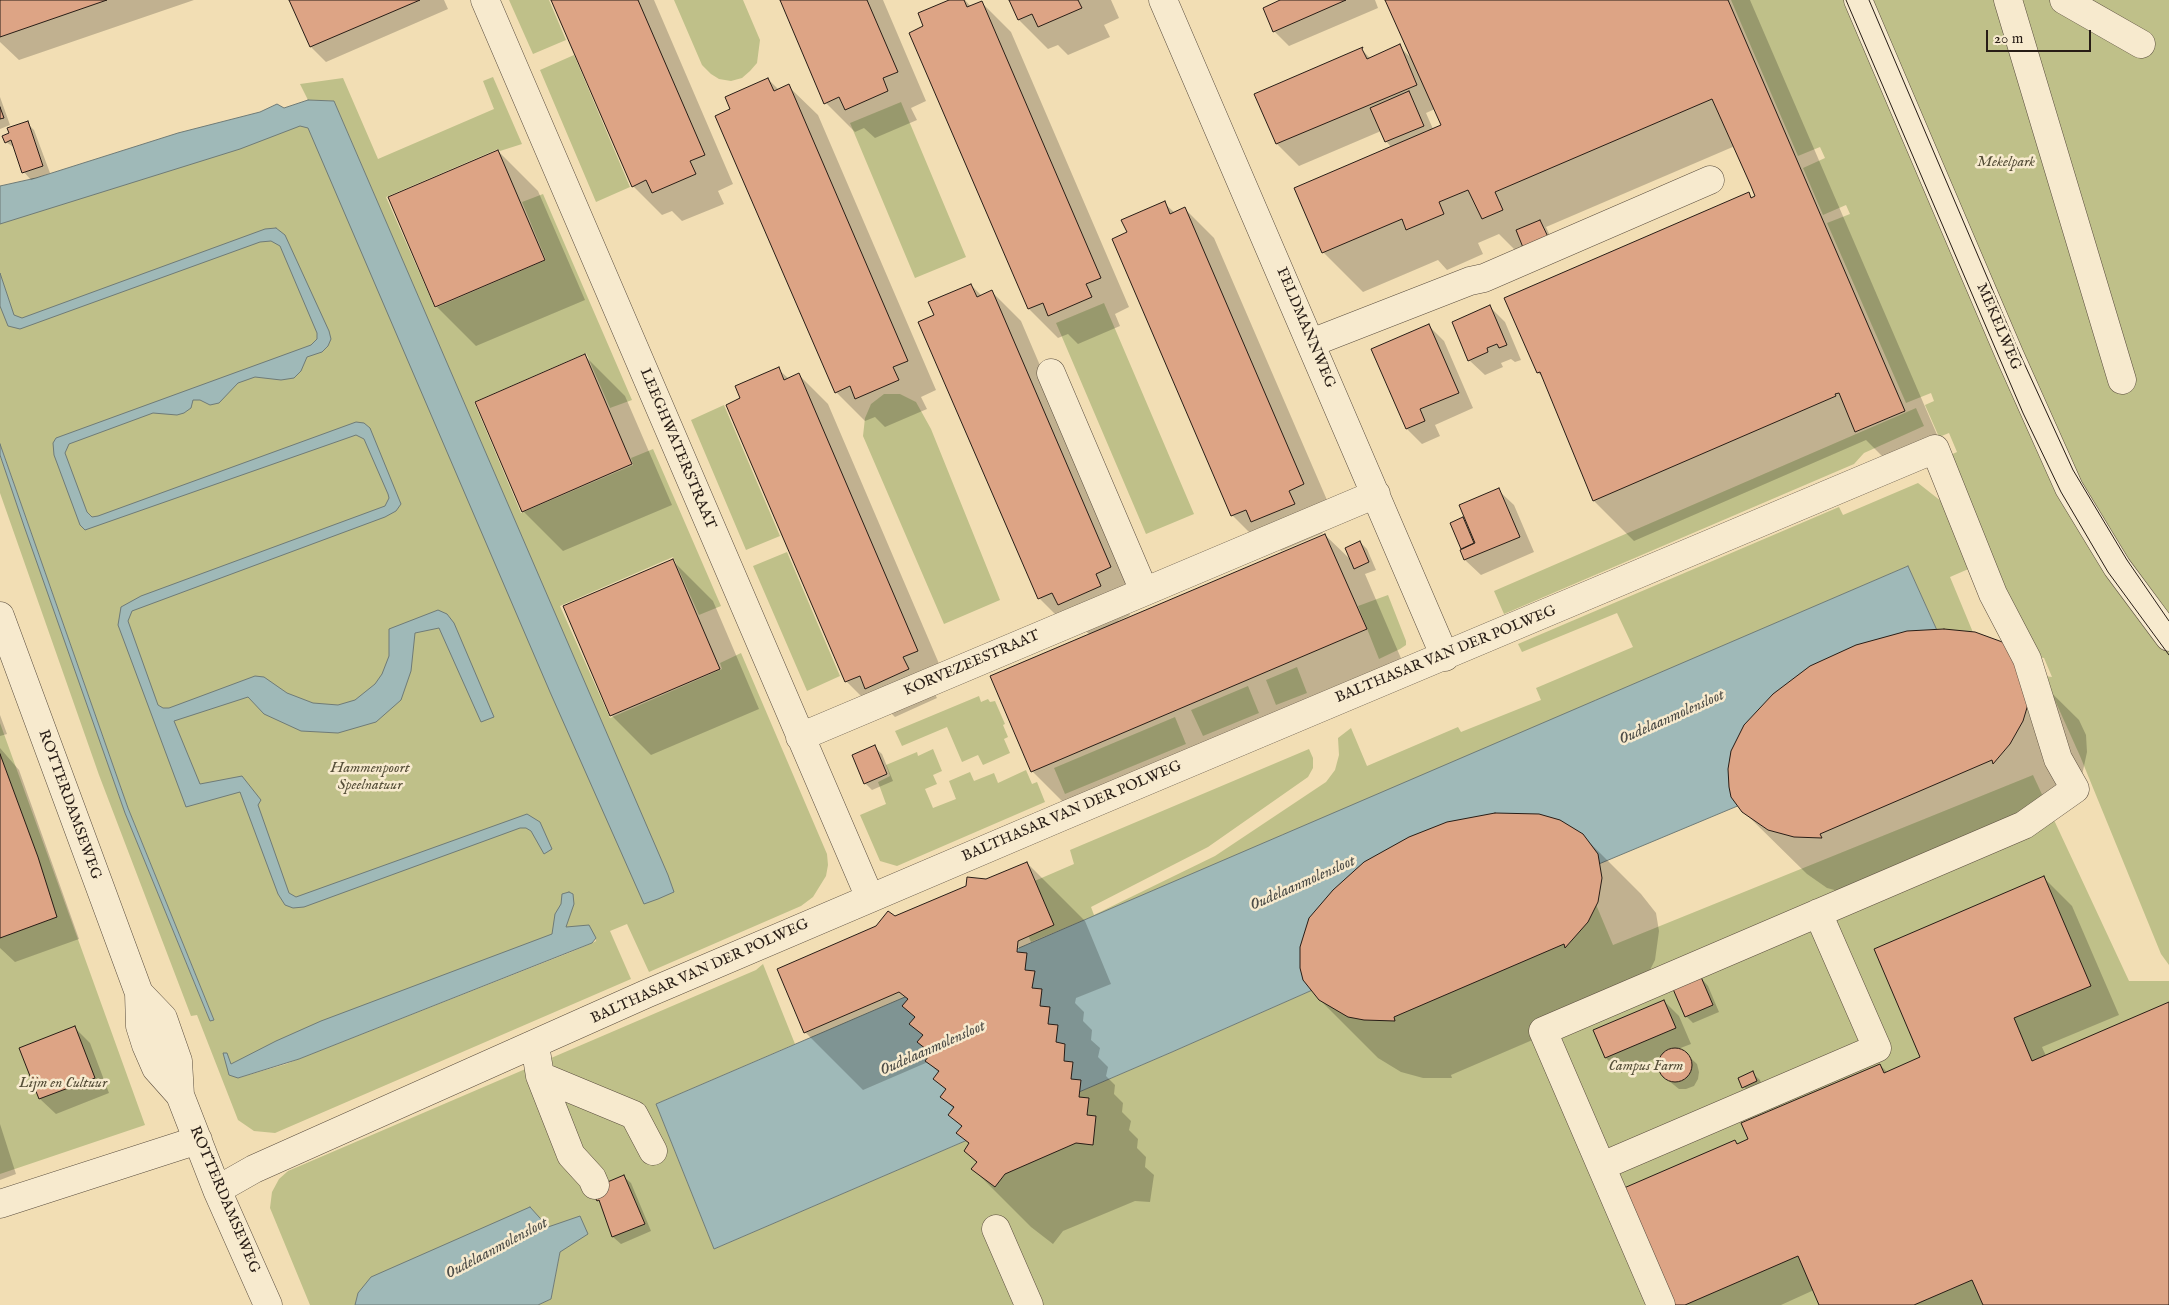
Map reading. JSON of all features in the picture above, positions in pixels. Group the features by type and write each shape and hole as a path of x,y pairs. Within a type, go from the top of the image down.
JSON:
{"street":[{"name":"LEEGHWATERSTRAAT","path":"485,0 870,898"},
{"name":"FELDMANNWEG","path":"1163,0 1445,657"},
{"name":"MEKELWEG","path":"1858,0 2010,356 2069,488 2117,567 2169,637"},
{"path":"2008,0 2122,380"},
{"path":"2064,0 2142,44"},
{"path":"1311,343 1470,281 1484,278 1710,180"},
{"path":"1051,373 1144,591"},
{"name":"BALTHASAR VAN DER POLWEG","path":"217,1190 254,1169 646,994 1310,711 1445,657 1935,449 1993,594 2027,659 2058,759 2075,789 2024,825 1818,913"},
{"name":"KORVEZEESTRAAT","path":"800,736 1376,494"},
{"name":"ROTTERDAMSEWEG","path":"0,616 5,650 139,993 163,1018 178,1061 180,1095 217,1190 268,1305"},
{"path":"1602,1166 1877,1048 1818,913 1543,1031 1661,1305"},
{"path":"534,1045 540,1076 571,1155 592,1178 595,1185"},
{"path":"540,1076 634,1115 653,1151"},
{"path":"0,1204 198,1140"},
{"path":"996,1229 1029,1305"}],"green space":[{"path":"509,0 549,0 566,40 533,54"},
{"path":"674,0 743,0 760,40 757,63 742,78 731,81 719,79 711,74 702,65"},
{"name":"Mekelpark","path":"1731,0 2169,0 2169,965 2161,954 2080,756 2044,676 2052,677 2044,658 2033,656 1948,456 1957,452 1949,433 1939,437 1925,405 1934,401 1931,393 1906,403 1827,223 1850,214 1846,205 1823,215 1803,168 1825,158 1820,147 1798,156"},
{"path":"574,55 630,187 596,202 540,70"},
{"name":"Hammenpoort Speelnatuur","path":"493,77 522,144 500,151 498,149 386,197 435,308 546,260 522,202 543,194 632,400 610,408 586,353 474,402 521,513 633,465 631,458 653,449 721,606 699,615 673,557 560,606 610,718 722,669 720,663 741,653 827,854 826,876 813,897 801,906 649,972 627,924 610,931 631,979 275,1133 254,1131 238,1120 197,1015 191,1016 99,775 0,493 0,455 125,813 210,1021 214,1020 128,808 0,444 0,205 320,111 674,891 334,101 308,100 300,84 343,78 378,159 494,109 483,81","holes":["595,936 596,941 571,952 286,1064 238,1078 231,1064"]},
{"path":"901,102 966,257 915,278 850,123"},
{"path":"1104,303 1194,514 1146,534 1056,323"},
{"path":"884,394 900,394 916,402 931,429 1000,600 944,624 863,436 865,418 871,404"},
{"path":"724,405 780,536 746,550 691,420"},
{"path":"1916,408 1924,426 1864,453 1854,464 1504,614 1494,591"},
{"path":"1918,483 1946,505 1973,567 1950,577 2001,700 1972,708 1908,566 1413,780 1031,942 1009,892 1074,864 1070,850 1309,749 1313,758 1313,768 1308,777 1208,847 1091,907 1094,915 1215,856 1326,782 1335,770 1339,755 1338,738 1351,728 1367,766 1458,727 1461,732 1541,700 1536,688 1633,647 1617,613 1522,652 1518,644 1839,507 1843,515"},
{"path":"787,552 840,676 807,691 753,566"},
{"path":"1388,595 1406,645 1379,659 1358,606"},
{"path":"1297,667 1307,693 1276,705 1266,680"},
{"path":"1248,686 1259,713 1203,736 1191,710"},
{"path":"979,696 981,702 988,699 990,702 995,701 1005,724 1003,725 1008,737 1004,739 1010,753 983,765 978,755 962,762 947,727 902,746 895,731"},
{"path":"1175,717 1186,744 1065,794 1054,768"},
{"name":"Lijm en Cultuur","path":"0,723 145,1125 0,1174"},
{"path":"933,749 942,771 933,775 937,784 925,789 933,808 956,799 949,781 970,772 974,781 994,773 998,783 1026,770 1032,784 1037,782 1045,802 897,866 880,861 860,815 886,804 878,782 890,776 886,765 917,752 918,756"},
{"name":"Campus Farm","path":"2033,775 2129,981 2169,981 2169,1305 538,1305 551,1299 560,1252 358,1293 355,1305 310,1305 270,1208 272,1192 279,1179 288,1171 756,970 763,964 795,1044 656,1104 714,1249 1172,1052 1582,871 1613,945"}],"water":[{"path":"308,100 334,101 674,892 644,904 550,692 308,128 300,126 240,149 0,224 0,186 36,178 178,133 260,112 277,104 284,108"},
{"path":"276,228 285,235 329,331 331,339 328,346 322,352 307,357 301,371 294,378 281,380 255,377 238,383 219,403 210,405 200,400 193,400 191,408 184,413 177,415 153,413 69,444 65,453 87,512 92,517 98,516 356,422 364,423 370,428 401,504 396,511 385,517 132,611 128,621 158,705 163,708 169,708 255,676 264,677 287,693 313,703 338,705 355,700 375,684 382,674 389,656 389,629 438,610 447,614 454,623 494,717 481,722 439,628 415,633 411,671 401,700 376,722 338,733 301,731 264,714 248,697 174,721 200,784 242,776 261,800 258,805 289,893 296,897 527,814 540,822 552,849 544,854 531,831 526,828 520,828 304,907 293,908 285,905 278,894 240,792 186,807 118,625 121,607 141,596 385,506 389,498 388,494 364,439 356,435 85,530 80,525 54,455 53,443 56,438 311,345 317,339 317,333 280,246 271,241 260,242 20,329 8,326 0,306 0,273 14,315 22,318 265,229"},
{"path":"0,444 128,808 214,1020 210,1021 125,813 24,526 0,455"},
{"name":"Oudelaanmolensloot","path":"1908,566 1972,708 1582,871 1172,1052 714,1249 656,1104"},
{"path":"569,892 573,894 574,904 566,927 589,925 596,938 592,943 299,1059 238,1078 229,1075 223,1053 227,1053 231,1064 321,1021 552,934 555,914 561,904 562,894"},
{"name":"Oudelaanmolensloot","path":"530,1207 548,1227 580,1216 588,1234 560,1252 551,1299 538,1305 355,1305 358,1293 371,1277"}],"building":[{"path":"0,0 107,0 0,37"},
{"path":"289,0 420,0 310,47"},
{"path":"551,0 638,0 705,155 690,161 696,174 652,193 646,180 632,187"},
{"path":"780,0 867,0 898,72 883,78 888,91 845,110 839,97 824,104"},
{"path":"949,0 964,0 967,7 982,1 1101,278 1086,284 1092,297 1048,316 1043,303 1028,309 909,33 923,26 918,13"},
{"path":"1009,0 1078,0 1082,8 1038,27 1032,14 1018,20"},
{"path":"1280,0 1346,0 1273,32 1263,8"},
{"path":"1385,0 1728,0 1905,411 1855,432 1839,393 1835,394 1836,396 1593,501 1540,372 1537,373 1504,298 1749,192 1751,198 1755,196 1751,186 1712,99 1495,192 1503,210 1482,219 1468,190 1439,202 1444,214 1406,230 1402,219 1322,253 1294,188 1441,125"},
{"path":"1400,44 1417,85 1276,144 1254,94 1363,47 1362,49 1367,59"},
{"path":"768,78 774,91 789,84 908,361 893,367 899,380 855,399 850,386 835,393 715,116 730,109 725,97"},
{"path":"1409,91 1424,126 1385,142 1370,108"},
{"path":"0,107 4,118 0,119"},
{"path":"28,121 43,166 22,173 11,140 5,143 2,136 9,133 7,128"},
{"path":"498,150 545,260 435,307 388,197"},
{"path":"1165,201 1170,214 1185,207 1304,484 1289,491 1295,504 1251,522 1246,510 1231,516 1112,239 1127,232 1121,220"},
{"path":"1540,220 1549,239 1524,250 1516,230"},
{"path":"971,284 977,297 992,290 1111,567 1096,574 1101,586 1058,605 1052,593 1038,599 918,322 934,315 928,302"},
{"path":"1490,305 1507,345 1499,348 1497,344 1487,348 1488,352 1468,361 1452,322"},
{"path":"1429,324 1459,393 1420,409 1425,421 1406,429 1371,349"},
{"path":"585,354 632,464 522,512 475,402"},
{"path":"779,367 784,380 799,373 918,651 903,657 909,669 865,689 860,676 845,682 726,405 740,398 735,386"},
{"path":"1499,488 1520,537 1464,560 1460,550 1475,543 1459,505"},
{"path":"1463,517 1474,543 1461,549 1450,523"},
{"path":"1325,534 1367,629 1031,772 990,676"},
{"path":"1360,541 1369,562 1354,569 1345,548"},
{"path":"673,559 720,669 610,716 563,606"},
{"path":"1944,629 1975,632 2005,643 2030,686 2029,701 2023,721 2010,744 1993,764 1992,760 1820,834 1822,838 1794,837 1768,830 1742,812 1731,797 1729,787 1728,769 1731,751 1744,725 1773,694 1810,666 1856,645 1907,631"},
{"path":"875,745 887,774 864,784 852,755"},
{"path":"0,754 38,857 57,917 0,938"},
{"path":"1495,813 1539,814 1560,820 1583,834 1598,854 1602,878 1598,902 1588,922 1565,948 1564,944 1394,1017 1395,1021 1364,1020 1348,1017 1319,1000 1303,980 1300,968 1300,947 1309,918 1333,890 1364,862 1409,837 1447,822"},
{"path":"1027,862 1054,925 1018,941 1017,952 1027,953 1025,970 1035,971 1032,988 1042,989 1040,1006 1050,1007 1048,1024 1058,1025 1056,1042 1065,1044 1064,1061 1073,1062 1071,1079 1081,1080 1079,1097 1089,1098 1087,1115 1096,1116 1093,1145 1076,1143 1005,1174 995,1187 971,1169 977,1162 964,1151 969,1143 956,1133 962,1126 948,1115 954,1107 940,1097 946,1089 933,1079 939,1071 925,1061 931,1053 917,1042 923,1035 909,1024 915,1017 902,1006 908,999 899,992 804,1033 777,969 876,926 888,911 895,916 966,886 967,877 986,879"},
{"path":"2044,876 2091,986 2014,1018 2032,1061 2169,1002 2169,1305 1983,1305 1972,1280 1914,1305 1819,1305 1798,1256 1685,1305 1675,1305 1624,1188 1735,1140 1737,1144 1748,1139 1741,1123 1880,1064 1884,1073 1920,1057 1874,949"},
{"path":"1701,977 1713,1005 1685,1017 1673,989"},
{"path":"1664,1000 1676,1028 1605,1058 1593,1030"},
{"path":"75,1026 95,1078 39,1099 19,1048"},
{"path":"1675,1048 1682,1049 1687,1053 1691,1058 1691,1072 1687,1077 1682,1081 1675,1082 1668,1081 1663,1077 1659,1072 1658,1065 1659,1058 1663,1053 1668,1049"},
{"path":"1753,1071 1757,1081 1742,1088 1738,1078"},
{"path":"624,1175 645,1224 612,1237 599,1200 597,1201 591,1189"}],"tram line":[{"path":"1846,0 2023,413 2061,492 2108,572 2169,655"},
{"path":"1869,0 2019,352 2073,470 2127,560 2169,621"}]}
